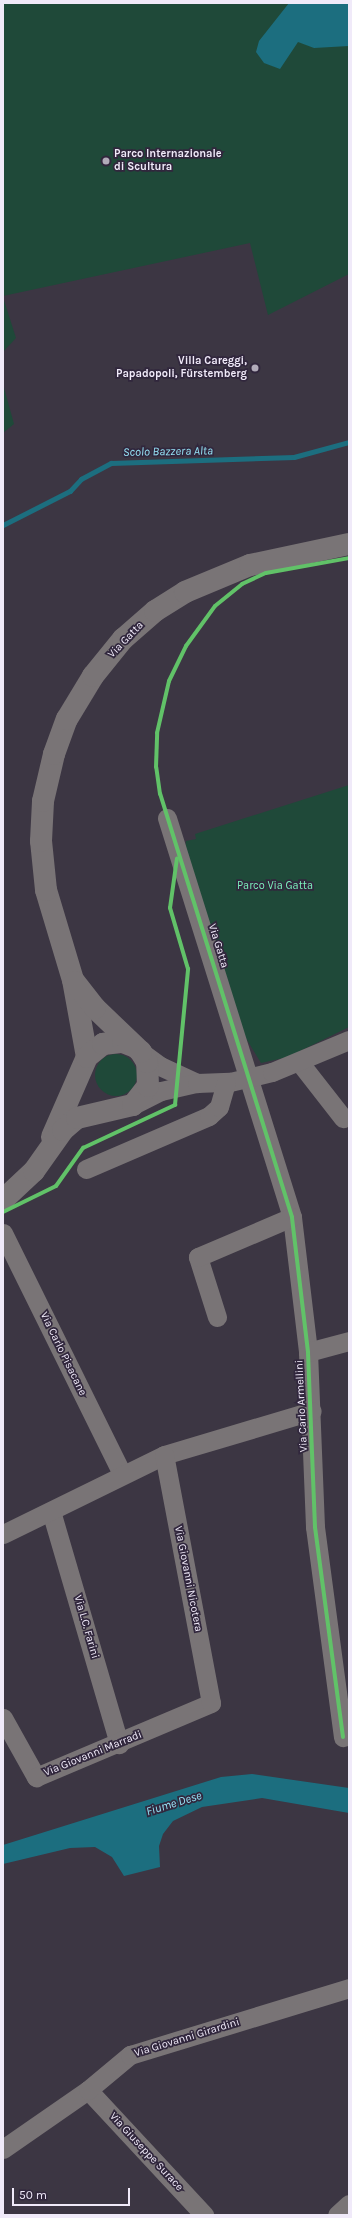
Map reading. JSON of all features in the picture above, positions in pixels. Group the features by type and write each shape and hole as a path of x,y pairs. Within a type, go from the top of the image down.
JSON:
{"street":[{"name":"Via Gatta","path":"73,980 95,1008 137,1049 147,1062 149,1080 142,1096 123,1107 92,1099 85,1090 85,1061 73,980 46,890 41,841 43,801 54,754 65,726 93,676 123,639 155,611 185,592 250,565 349,544"},
{"name":"Via Gatta","path":"167,818 250,1079"},
{"path":"48,1149 77,1118 123,1107 161,1091 197,1083 226,1083 250,1079 300,1063 349,1040"},
{"path":"3,1200 34,1171 48,1149 85,1061 108,1042 137,1049 160,1066 197,1083"},
{"path":"300,1063 343,1118"},
{"name":"Via Carlo Armellini","path":"250,1079 292,1217 308,1352 312,1411 315,1527 343,1737"},
{"path":"86,1169 209,1116 219,1107 226,1083"},
{"path":"217,1317 198,1257 292,1217"},
{"name":"Via Carlo Pisacane","path":"3,1233 122,1474"},
{"path":"308,1352 349,1341"},
{"path":"3,1534 122,1474 164,1455 312,1411"},
{"name":"Via Giovanni Nicotera","path":"164,1455 212,1703"},
{"name":"Via L.C. Farini","path":"51,1511 119,1744"},
{"name":"Via Giovanni Marradi","path":"3,1718 36,1777 119,1744 212,1703"},
{"name":"Via Giovanni Girardini","path":"3,2149 88,2090 130,2055 349,1988"},
{"name":"Via Giuseppe Surace","path":"88,2090 204,2215"},
{"path":"337,2215 349,2204"}],"green space":[{"path":"3,3 349,3 349,274 268,315 250,243 3,296"},
{"path":"3,297 16,338 3,352"},
{"path":"3,384 14,424 3,433"},
{"name":"Parco Via Gatta","path":"349,785 349,1027 288,1057 261,1063 244,1035 185,848 186,841 196,839 195,834"},
{"path":"112,1054 120,1054 128,1057 134,1063 137,1075 134,1087 128,1093 120,1096 112,1096 104,1093 98,1087 95,1079 95,1071 98,1063 104,1057"}],"water":[{"path":"289,3 349,3 349,46 314,48 298,42 280,69 264,63 256,52 259,41"},
{"name":"Fiume Dese","path":"252,1774 349,1788 349,1813 262,1798 202,1807 173,1821 163,1834 159,1846 160,1867 124,1876 112,1857 95,1847 70,1848 3,1864 3,1845 221,1777"}],"waterway":[{"name":"Scolo Bazzera Alta","path":"3,525 70,491 81,479 111,463 294,457 349,442"}],"cycle path":[{"path":"343,1737 315,1527 308,1352 292,1217 160,794 156,767 157,733 169,681 186,646 215,606 242,584 266,573 349,558"},
{"path":"3,1212 56,1186 83,1148 175,1105 188,969 170,908 177,858"}],"place":[{"name":"Parco Internazionale di Scultura","path":"106,161"},
{"name":"Villa Careggi, Papadopoli, Fürstemberg","path":"255,368"}]}
